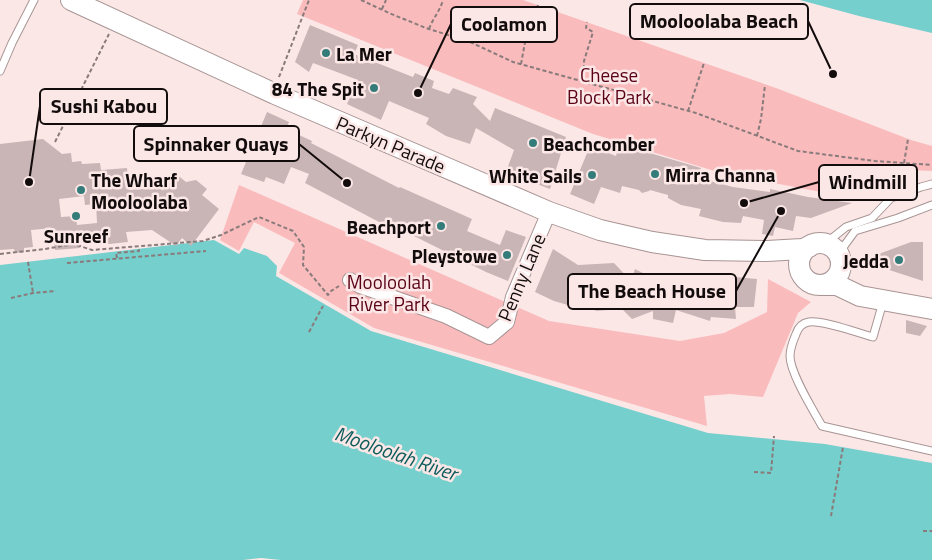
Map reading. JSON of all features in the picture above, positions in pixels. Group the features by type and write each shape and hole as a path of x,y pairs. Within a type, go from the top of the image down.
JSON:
{"street":[{"name":"Parkyn Parade","path":"72,0 275,94 549,212 600,230 652,242 785,263 794,266 802,275"},
{"name":"Penny Lane","path":"350,280 360,286 446,316 489,337 507,322 514,297 549,212"},
{"path":"882,299 850,282 842,272 838,254 833,249 824,244 813,245 802,254 799,260 799,269 802,275 811,283 837,285 857,294 882,299 932,309"},
{"name":"Parkyn Parade","path":"723,252 798,250 813,245"},
{"path":"824,285 836,278 840,264"}],"lane":[{"path":"0,71 34,0"},
{"path":"813,245 831,239 846,228 872,218 891,198 932,184"},
{"path":"840,264 844,246 855,231 932,205"},
{"path":"882,299 873,337 817,322 808,322 798,329 791,345 789,358 795,375 822,426 932,451"}],"path":[{"path":"275,94 278,79 309,0"},
{"path":"362,0 381,10 429,29 470,42 521,64 688,111 798,151 932,165"},
{"path":"381,10 386,0"},
{"path":"429,29 433,18 440,10 444,0"},
{"path":"521,64 526,37 538,5"},
{"path":"584,82 584,61 593,32 586,28 587,22"},
{"path":"55,142 109,34"},
{"path":"688,111 704,63"},
{"path":"757,136 765,85"},
{"path":"904,163 908,139"},
{"path":"0,254 74,244 92,250 203,241 221,235 259,216 292,231 304,247 303,265 328,295 331,291 350,280"},
{"path":"117,258 116,253 139,251 139,249"},
{"path":"67,262 206,251"},
{"path":"28,262 33,293"},
{"path":"11,298 33,293 56,291"},
{"path":"309,332 324,306"},
{"path":"754,472 771,473 774,436"},
{"path":"831,516 843,447"},
{"path":"923,531 932,531"}],"green space":[{"name":"Cheese Block Park","path":"303,0 523,0 776,88 911,140 932,146 932,171 890,169 868,201 721,173 593,134 297,14"},
{"name":"Mooloolah River Park","path":"239,185 549,321 680,341 724,333 767,312 768,279 811,302 798,313 763,397 730,394 704,396 707,426 374,328 279,273 295,243 254,222 239,251 220,240"}],"water":[{"path":"800,0 932,0 932,33 859,16"},
{"name":"Mooloolah River","path":"214,240 239,254 244,248 267,256 277,266 276,276 371,331 708,433 825,444 932,463 932,560 281,560 261,558 243,560 0,560 0,265"}],"building":[{"path":"310,25 358,45 354,54 413,77 415,73 434,81 432,88 449,94 453,88 477,97 473,104 490,121 495,108 566,137 550,189 506,172 514,150 476,128 470,144 446,136 426,124 429,118 389,101 381,120 347,104 358,80 313,63 309,72 295,62"},
{"path":"267,112 289,122 286,129 312,141 311,143 399,188 472,219 467,231 500,245 506,230 526,237 508,281 400,229 398,232 305,183 309,174 291,167 284,184 266,177 264,182 241,174"},
{"name":"The Wharf Mooloolaba","path":"43,139 62,154 71,153 72,162 81,161 82,164 100,163 101,170 127,168 129,190 151,188 150,177 161,176 162,191 176,174 186,182 196,180 207,189 202,195 219,209 191,246 182,238 176,246 152,230 126,232 128,242 100,245 99,241 79,243 80,248 55,250 53,228 31,230 33,247 24,248 24,252 15,253 14,249 0,250 0,144","holes":["84,196 85,205 96,204 97,223 77,225 76,216 61,217 59,199"]},
{"path":"619,144 701,168 698,178 733,187 770,192 770,189 852,203 811,218 796,216 793,231 775,227 773,236 762,234 764,220 743,216 741,223 723,222 699,216 701,209 681,205 668,198 668,195 650,190 642,193 639,190 622,186 620,193 601,187 594,204 570,194 590,146 616,156"},
{"name":"Jedda","path":"911,242 923,242 923,281 874,265 876,255"},
{"path":"553,249 578,265 614,263 631,281 635,269 649,276 665,275 665,282 669,281 667,295 687,300 688,288 722,292 724,276 757,279 754,307 735,307 736,319 711,317 710,321 676,310 673,323 653,319 653,311 632,319 612,299 608,310 596,311 582,296 578,308 554,301 535,292"},
{"path":"906,320 927,326 920,336 906,333"}],"place":[{"name":"La Mer","path":"326,53"},
{"name":"Mooloolaba Beach","path":"833,74"},
{"name":"84 The Spit","path":"374,88"},
{"name":"Coolamon","path":"418,93"},
{"name":"Beachcomber","path":"533,143"},
{"name":"Mirra Channa","path":"655,174"},
{"name":"White Sails","path":"592,175"},
{"name":"Sushi Kabou","path":"29,182"},
{"name":"Spinnaker Quays","path":"347,183"},
{"name":"The Wharf Mooloolaba","path":"81,190"},
{"name":"Windmill","path":"744,203"},
{"name":"The Beach House","path":"781,211"},
{"name":"Sunreef","path":"76,216"},
{"name":"Beachport","path":"441,226"},
{"name":"Pleystowe","path":"507,255"},
{"name":"Jedda","path":"899,260"}]}
